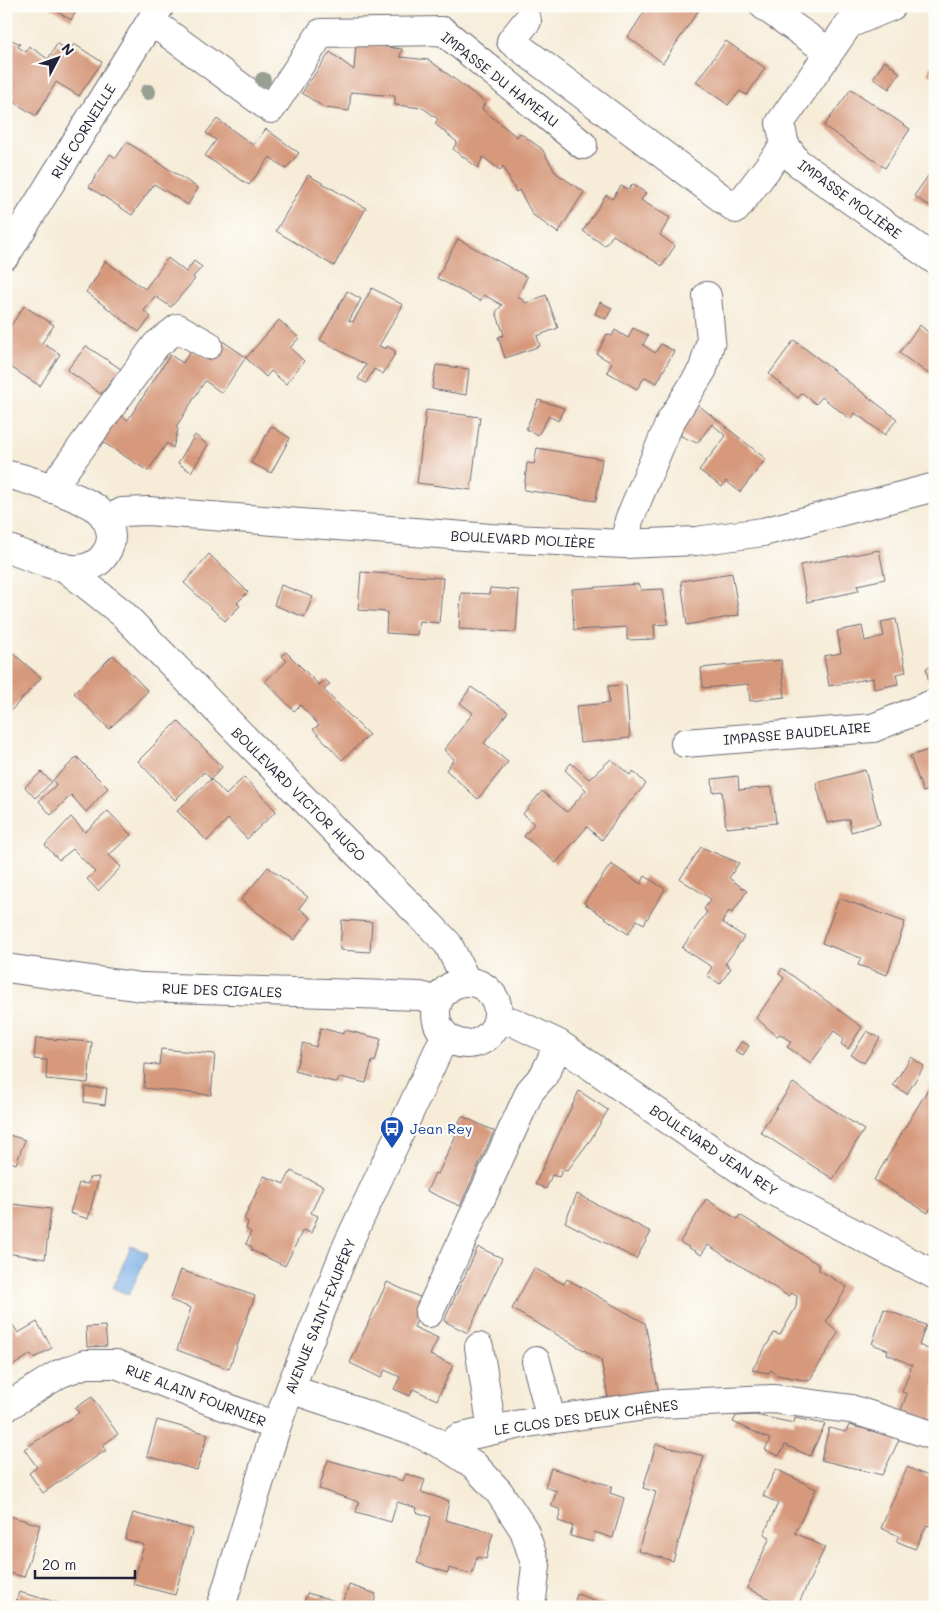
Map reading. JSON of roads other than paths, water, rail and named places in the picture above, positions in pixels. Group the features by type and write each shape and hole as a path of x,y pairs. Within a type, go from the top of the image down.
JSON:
{"street":[{"path":"764,6 829,52"},
{"name":"IMPASSE MOLIÈRE","path":"892,6 849,24 780,123 785,145 797,162 935,260"},
{"name":"IMPASSE DU HAMEAU","path":"156,14 271,109 321,33 443,31 583,145"},
{"name":"RUE CORNEILLE","path":"6,255 156,14"},
{"path":"527,20 511,40 736,209 785,145"},
{"path":"625,544 629,520 670,422 703,368 711,340 707,296"},
{"path":"51,489 156,345 178,328 208,345"},
{"path":"6,548 78,570 92,566 102,558 108,550 111,540 107,520 98,509 28,480 7,474"},
{"name":"BOULEVARD MOLIÈRE","path":"107,520 122,512 148,511 490,538 625,544 696,541 763,532 932,491"},
{"name":"BOULEVARD VICTOR HUGO","path":"102,558 104,572 122,613"},
{"name":"BOULEVARD VICTOR HUGO","path":"64,567 122,613 448,944 467,982"},
{"name":"IMPASSE BAUDELAIRE","path":"685,743 873,728 935,703"},
{"name":"RUE DES CIGALES","path":"6,968 141,987 420,996 438,1001"},
{"path":"467,982 477,983 485,987 492,994 499,1011 498,1020 493,1032 483,1041 470,1045 457,1043 445,1036 436,1020 438,1001 450,987 458,983 467,982"},
{"name":"BOULEVARD JEAN REY","path":"498,1020 513,1022 559,1044 767,1188 935,1275"},
{"name":"AVENUE SAINT-EXUPÉRY","path":"221,1607 277,1425 290,1389 348,1246 445,1036"},
{"path":"429,1313 530,1091 544,1075 559,1044"},
{"path":"479,1347 492,1430"},
{"path":"536,1361 552,1419"},
{"name":"RUE ALAIN FOURNIER","path":"6,1408 59,1374 85,1364 116,1364 259,1420 277,1425"},
{"path":"290,1389 409,1429 447,1447 474,1465 499,1492 524,1530 536,1566 531,1607"},
{"name":"LE CLOS DES DEUX CHÊNES","path":"447,1447 458,1438 552,1419 659,1404 773,1399 851,1409 935,1436"}],"water":[{"path":"131,1246 148,1253 129,1295 113,1288"}],"place":[{"name":"Jean Rey","path":"392,1149"}]}
